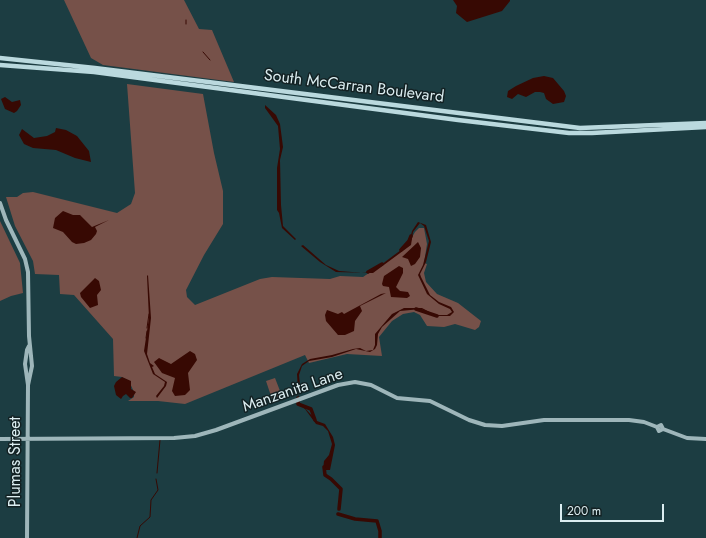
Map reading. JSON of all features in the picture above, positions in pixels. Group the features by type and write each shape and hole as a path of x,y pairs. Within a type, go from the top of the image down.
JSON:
{"main road":[{"name":"South McCarran Boulevard","path":"0,58 95,68 580,128 706,123"},
{"name":"South McCarran Boulevard","path":"0,64 102,73 458,120 578,133 706,127"}],"street":[{"name":"Plumas Street","path":"0,203 6,220 27,265 29,284 29,346 32,366 28,385"},
{"name":"Plumas Street","path":"27,538 28,385 25,364 29,346"},
{"name":"Manzanita Lane","path":"0,439 189,437 209,433 342,384 359,382 374,386 398,398 430,401 485,426 502,426 544,420 629,420 644,422 657,427 661,425 663,429 687,438 706,439"}],"shaded area":[{"path":"64,0 184,0 199,29 212,30 234,82 103,65 91,58"},
{"path":"453,0 510,1 502,11 467,22 456,13 457,6"},
{"path":"544,76 553,78 564,91 566,96 564,102 553,104 546,99 544,93 540,92 535,92 526,97 518,94 512,99 507,97 508,91 516,86 533,78"},
{"path":"127,84 203,94 223,191 223,224 204,255 186,290 187,297 195,305 260,279 272,277 330,279 340,276 363,277 406,248 415,232 419,228 424,228 427,244 424,263 427,264 424,273 426,282 437,294 458,303 481,321 479,327 475,330 455,324 444,327 427,326 420,315 414,312 403,314 392,321 379,337 382,356 347,354 309,363 305,355 185,404 158,401 128,401 134,397 134,392 129,381 122,377 114,376 113,339 74,295 60,294 59,275 35,274 33,261 15,226 6,197 17,197 23,193 33,192 117,213 131,204 135,193"},
{"path":"5,97 12,102 20,100 21,105 17,111 14,113 5,109 1,99"},
{"path":"265,105 276,115 280,124 283,147 280,160 283,226 296,239 295,240 282,228 277,210 277,168 280,149 278,126 265,108"},
{"path":"56,128 66,130 77,136 89,151 91,162 75,158 56,150 33,148 24,144 19,135 22,129 34,138 47,136 55,132"},
{"path":"63,211 73,215 80,215 92,227 109,220 95,227 97,231 91,240 76,244 72,242 63,232 53,228 55,218"},
{"path":"0,221 20,263 23,293 0,301"},
{"path":"418,222 426,225 431,242 426,262 420,274 430,295 439,302 451,307 454,312 450,316 437,316 421,309 400,311 382,327 378,334 377,345 375,349 370,352 356,349 332,357 309,361 302,366 299,375 300,386 298,394 297,374 302,364 310,359 353,349 360,348 366,351 373,350 375,345 375,334 392,314 404,308 422,308 435,315 447,315 452,312 450,309 439,304 427,294 418,275 423,265 429,241 424,226 420,223 413,232 411,245 373,273 366,273 374,270 405,247 409,243 412,231"},
{"path":"418,242 421,248 420,257 415,264 411,266 408,259 402,257"},
{"path":"303,245 326,265 339,271 361,273 336,272 320,262 301,246"},
{"path":"399,266 403,268 403,273 396,287 400,291 408,292 410,296 407,298 391,297 389,287 383,286 382,284 384,276"},
{"path":"148,275 151,318 147,354 150,363 154,366 152,367 155,374 167,382 166,386 157,398 156,396 164,386 165,382 153,374 144,351 149,318"},
{"path":"95,278 99,281 101,290 97,295 98,305 90,308 81,297 80,293"},
{"path":"386,293 360,306 362,311 355,321 354,331 345,335 338,335 326,321 325,315 327,310 338,314 342,312 344,314 381,294"},
{"path":"190,351 195,354 197,360 188,373 190,390 185,395 175,396 172,391 175,378 162,373 154,362 159,358 171,364"},
{"path":"122,377 131,381 131,389 136,392 132,398 126,394 121,399 116,395 114,386"},
{"path":"275,378 282,396 272,399 266,381"},
{"path":"299,398 300,403 317,421 325,424 333,437 335,445 330,470 323,470 324,461 329,455 332,444 328,431 323,426 316,424 305,409 299,404"}],"waterway":[{"path":"203,52 210,60"},
{"path":"401,250 409,241 411,236"},
{"path":"368,272 382,264"},
{"path":"416,309 437,316"},
{"path":"147,328 149,314"},
{"path":"146,338 147,331"},
{"path":"298,398 298,404 311,409 315,420"},
{"path":"157,473 160,440"},
{"path":"324,467 325,475 341,489 339,509"},
{"path":"137,538 140,526 150,517 151,500 158,490 156,479"},
{"path":"338,514 355,519 377,521 380,531 380,538"}]}
